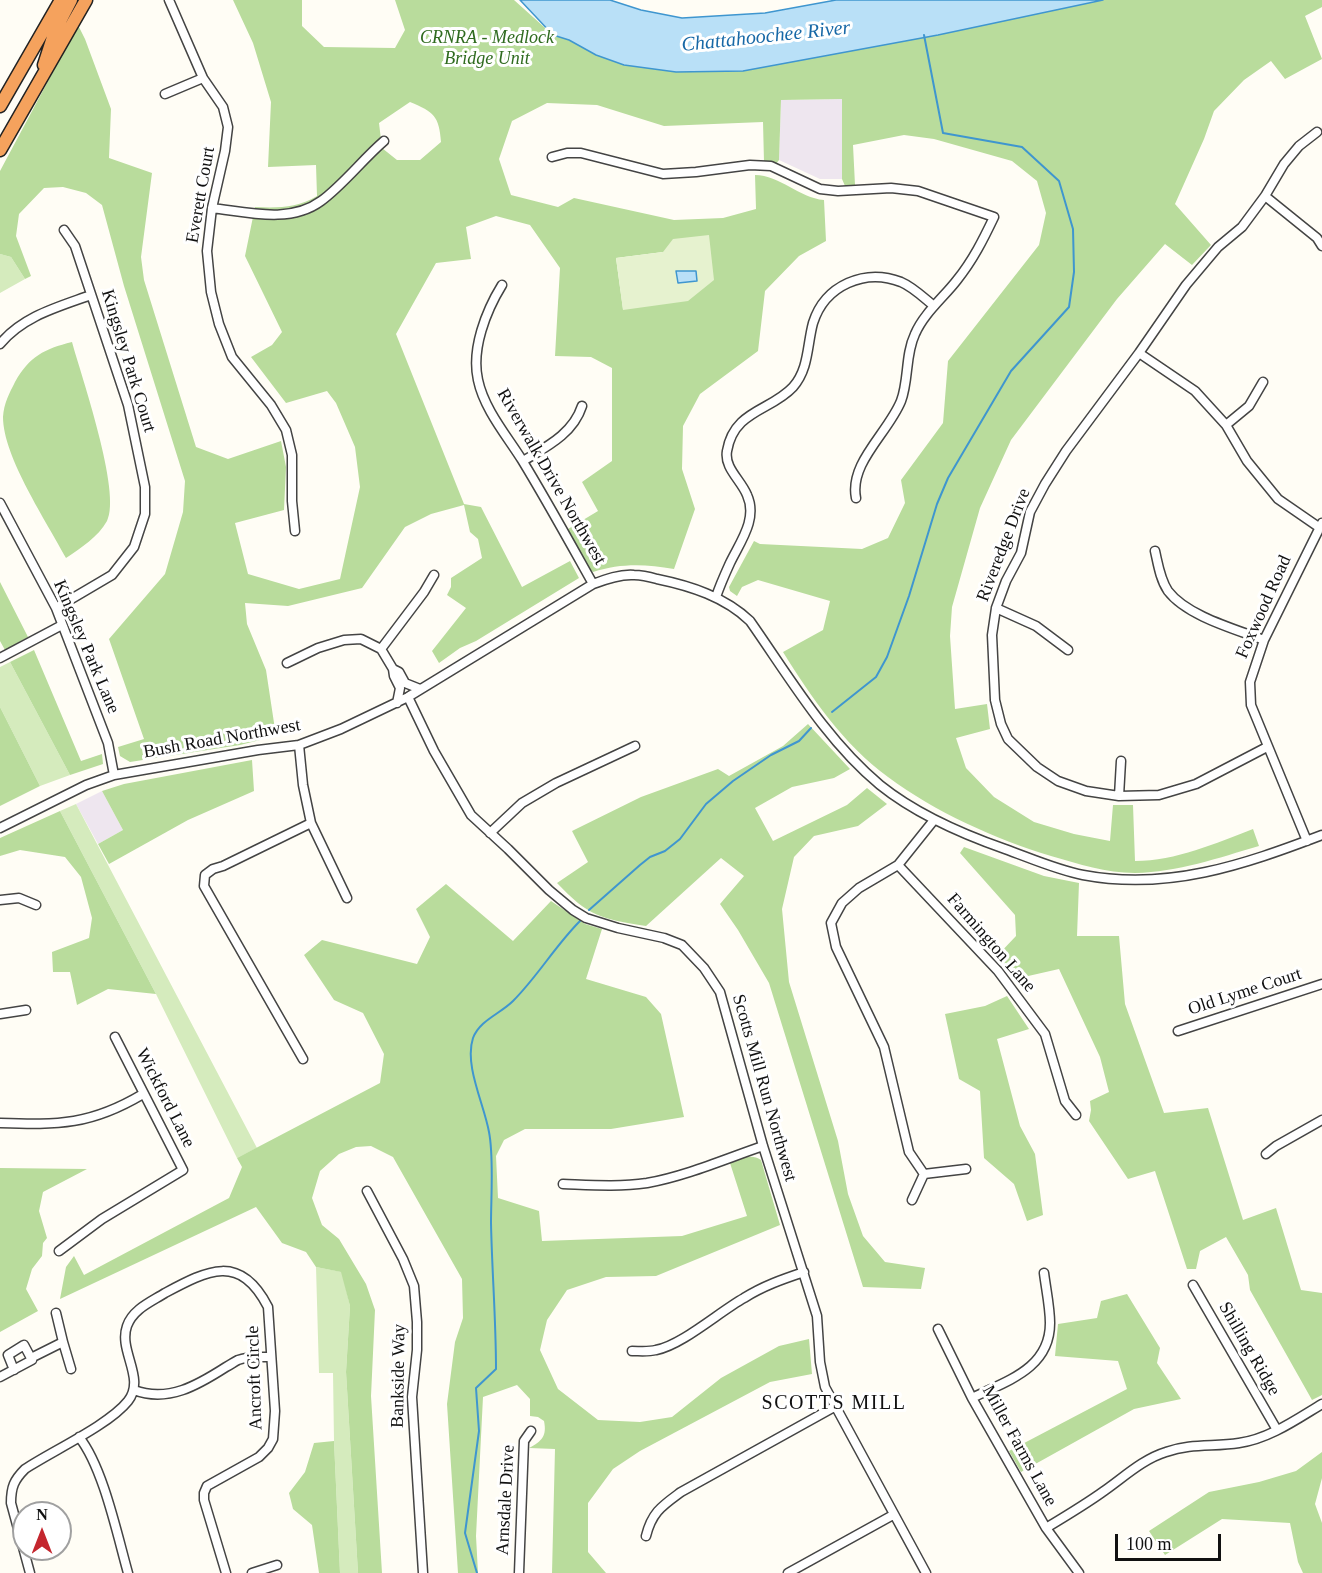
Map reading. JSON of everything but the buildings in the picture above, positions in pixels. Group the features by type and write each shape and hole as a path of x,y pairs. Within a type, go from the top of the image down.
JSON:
{"highway":[{"path":"0,106 61,0"},
{"path":"42,78 55,31 71,0"},
{"path":"0,150 86,0"}],"street":[{"name":"Everett Court","path":"169,0 203,78 223,107 228,127 212,208 207,251 208,272 219,324 232,357 271,405 286,430 292,455 292,501 295,531"},
{"path":"165,94 203,78"},
{"name":"Riveredge Drive","path":"1267,747 1196,784 1159,795 1119,796 1086,791 1058,781 1037,767 1008,739 994,700 992,635 996,608 1006,581 1021,553 1030,512 1066,451 1196,272 1218,247 1242,227 1265,196 1284,164 1299,146 1317,132"},
{"path":"212,208 273,215 298,212 320,202 384,141"},
{"path":"552,158 567,153 582,153 663,174 750,165 771,166 820,189 838,191 891,188 918,191 994,217 978,252 915,333 908,357 902,400 855,477 856,498"},
{"path":"1265,196 1317,238 1322,246"},
{"name":"Kingsley Park Court","path":"56,608 112,575 134,547 145,514 145,487 128,405 75,246 64,230"},
{"path":"934,306 903,283 880,276 856,278 834,292 819,310 814,321 802,376 791,389 741,421 732,436 727,451 727,462 748,496 750,510 748,528 730,562 716,597 739,610 750,621 806,704 850,755 881,786 934,820 986,843 1080,875 1122,881 1167,880 1235,865 1322,835"},
{"name":"Riverwalk Drive Northwest","path":"502,285 494,298 477,349 478,381 488,406 523,461 593,584"},
{"path":"0,344 6,336 32,317 91,295"},
{"path":"1139,352 1195,391 1226,425 1247,461 1278,499 1321,526"},
{"path":"1226,425 1249,406 1263,382"},
{"path":"523,461 551,445 571,426 582,406"},
{"name":"Kingsley Park Lane","path":"0,503 56,608 108,743 114,775"},
{"name":"Foxwood Road","path":"1307,841 1251,705 1250,682 1264,640 1321,526"},
{"path":"1155,551 1161,578 1168,591 1182,605 1264,640"},
{"name":"Bush Road Northwest","path":"0,828 86,785 114,775 299,745 368,717 408,697 593,584 614,577 635,574 678,583 716,597"},
{"path":"381,649 434,575"},
{"path":"996,608 1036,626 1068,650"},
{"path":"0,658 62,625"},
{"path":"287,663 318,648 344,640 361,639 381,649 393,669 400,688 397,703"},
{"path":"393,669 399,672 405,683 420,689"},
{"name":"Scotts Mill Run Northwest","path":"408,697 434,751 471,815 549,890 586,918 664,938 682,945 704,968 720,992 763,1146 817,1316 820,1362 825,1387 926,1573"},
{"path":"299,745 303,785 311,823 347,898"},
{"path":"490,833 522,803 556,783 635,746"},
{"path":"1119,796 1121,761"},
{"path":"924,1174 909,1152 884,1047 836,947 831,923 842,903 859,888 898,865 934,820"},
{"path":"303,1059 204,886 204,879 205,874 213,869 311,823"},
{"name":"Farmington Lane","path":"898,865 998,971 1045,1034 1065,1101 1076,1115"},
{"path":"0,900 19,898 36,905"},
{"name":"Old Lyme Court","path":"1178,1031 1322,984"},
{"path":"0,1014 26,1010"},
{"name":"Wickford Lane","path":"59,1251 102,1219 183,1170 115,1037"},
{"path":"0,1123 71,1122 87,1119 122,1106 143,1094"},
{"path":"1266,1154 1322,1120"},
{"path":"563,1184 647,1183 763,1146"},
{"path":"924,1174 966,1169"},
{"path":"912,1200 924,1174"},
{"name":"Bankside Way","path":"367,1191 404,1258 414,1286 417,1350 412,1397 423,1573"},
{"name":"Ancroft Circle","path":"134,1390 132,1369 125,1346 128,1325 133,1315 155,1299 206,1273 219,1271 241,1275 251,1282 268,1307 274,1411 273,1439 259,1457 207,1486 204,1493 204,1500 226,1573"},
{"path":"632,1351 656,1350 684,1338 746,1296 770,1283 804,1272"},
{"path":"972,1398 1025,1371 1040,1358 1050,1330 1044,1273"},
{"name":"Shilling Ridge","path":"1193,1285 1277,1430"},
{"path":"56,1313 71,1369"},
{"name":"Miller Farms Lane","path":"938,1329 972,1398 1046,1528 1079,1573"},
{"path":"0,1377 63,1341"},
{"path":"14,1370 8,1354 24,1345 31,1358"},
{"path":"30,1573 10,1503 14,1480 24,1469 79,1437 124,1406 134,1390 144,1394 169,1395 193,1385 235,1361 244,1358 271,1357"},
{"path":"1046,1528 1084,1505 1150,1458 1193,1445 1249,1442 1277,1430 1322,1404"},
{"path":"646,1536 650,1521 665,1504 681,1492 836,1406"},
{"name":"Arnsdale Drive","path":"519,1573 524,1440 531,1431"},
{"path":"79,1437 86,1446 98,1473 128,1573"},
{"path":"788,1573 893,1515"},
{"path":"252,1573 277,1565"}],"shaded area":[{"path":"843,99 842,179 820,179 779,160 781,100"},
{"path":"102,791 123,830 98,844 76,804"}],"green space":[{"name":"CRNRA - Medlock Bridge Unit","path":"233,0 302,0 302,26 324,47 395,48 405,30 395,0 514,0 553,35 624,65 676,72 743,71 1103,0 1322,0 1322,7 1305,16 1322,59 1285,79 1271,61 1244,80 1214,111 1175,204 1211,245 1192,265 1165,244 1117,299 1011,440 980,508 952,607 950,636 955,709 987,704 990,729 956,738 966,768 994,797 1034,822 1074,834 1110,841 1113,805 1133,805 1135,861 1181,855 1253,829 1259,846 1182,867 1124,873 1093,868 1051,856 1009,841 945,813 906,790 857,750 817,703 783,652 823,630 830,601 758,580 742,587 737,596 730,591 729,587 754,541 760,544 862,549 888,538 905,503 901,480 943,423 948,361 1039,245 1046,213 1037,181 1012,161 934,139 904,135 853,145 855,185 845,186 842,179 842,99 781,100 779,160 776,164 764,162 763,122 664,126 597,105 547,103 512,121 499,159 511,195 558,207 574,198 674,220 723,218 756,209 755,175 773,179 806,195 824,200 826,241 799,256 765,291 758,351 700,394 683,426 682,469 695,509 674,569 633,565 593,572 589,569 568,529 598,511 582,482 612,461 612,368 591,357 555,356 560,268 530,225 496,216 466,227 471,259 436,263 396,334 464,504 481,507 522,587 570,561 579,578 476,641 460,648 439,663 432,651 466,608 447,595 451,587 451,578 482,558 478,539 470,532 464,505 431,514 405,527 362,588 288,606 245,603 247,624 266,670 276,736 240,745 130,762 120,756 118,747 144,739 109,639 165,574 183,512 185,481 124,286 102,205 86,193 63,187 44,188 19,214 16,236 31,276 25,279 11,257 0,254 0,171 78,25 111,109 109,158 152,173 141,257 144,280 196,447 228,459 281,441 286,467 284,510 235,523 248,574 299,589 340,579 360,487 355,447 336,403 327,391 286,403 251,357 272,345 282,332 245,256 255,207 287,206 302,203 317,196 316,165 268,167 271,102 253,43","holes":["410,102 434,116 439,126 441,142 420,160 397,160 382,148 379,123","663,252 623,309 616,258"]},
{"path":"709,235 714,280 688,301 623,310 616,258 663,252 673,239"},
{"path":"0,254 11,257 25,279 0,293"},
{"path":"72,342 105,461 110,507 107,521 99,532 66,558 18,470 10,451 3,417 9,395 26,366 46,351"},
{"path":"0,582 28,637 5,650 0,641"},
{"path":"34,650 81,761 102,754 103,764 70,775 10,662"},
{"path":"10,662 70,775 40,786 0,707 0,667"},
{"path":"0,707 40,786 0,806"},
{"path":"808,724 850,769 834,778 792,787 755,808 773,841 847,805 867,788 887,804 858,826 814,836 794,857 782,909 789,982 838,1141 848,1194 863,1236 885,1262 925,1268 921,1289 863,1287 769,983 720,904 744,876 721,858 646,926 617,921 596,914 578,903 557,883 588,862 572,831 641,797 718,769 729,776 783,746"},
{"path":"252,760 254,791 188,820 109,864 98,844 123,830 102,791 124,784"},
{"path":"76,804 257,1148 237,1158 156,994 60,811"},
{"path":"60,811 156,994 108,989 77,1005 70,972 53,972 52,952 89,938 92,918 81,877 65,857 20,850 0,856 0,838"},
{"path":"964,847 1044,876 1079,883 1077,936 1119,936 1125,1004 1164,1113 1208,1108 1243,1220 1276,1208 1301,1290 1322,1293 1322,1395 1312,1400 1250,1290 1248,1275 1226,1237 1200,1251 1196,1269 1187,1269 1155,1171 1128,1179 1089,1121 1090,1101 1109,1092 1100,1057 1059,969 1015,979 997,956 1016,936 1015,915 960,853"},
{"path":"446,884 513,941 551,901 585,924 602,929 586,979 646,997 661,1014 684,1117 611,1129 525,1129 504,1140 496,1156 498,1198 539,1211 542,1241 682,1236 747,1216 730,1163 753,1157 761,1160 780,1225 656,1276 606,1277 567,1290 547,1320 540,1350 558,1389 598,1420 640,1422 672,1417 721,1378 779,1346 809,1339 812,1374 770,1382 640,1451 613,1469 588,1503 588,1552 606,1573 552,1573 555,1449 529,1448 542,1438 545,1431 544,1421 530,1416 530,1399 517,1385 483,1397 476,1536 478,1573 458,1573 447,1404 455,1342 463,1318 462,1279 393,1157 371,1146 356,1147 339,1154 320,1171 312,1198 322,1225 339,1239 366,1284 375,1310 371,1396 382,1573 358,1573 346,1372 350,1306 341,1272 316,1267 306,1252 282,1243 256,1207 60,1299 66,1267 74,1256 84,1275 229,1198 242,1167 237,1158 380,1083 384,1054 363,1013 334,1000 304,955 322,940 417,964 430,937 416,909"},
{"path":"1007,996 1029,1029 997,1039 1020,1126 1035,1154 1043,1215 1027,1221 1014,1184 984,1158 980,1091 959,1079 945,1014 985,1006"},
{"path":"0,1168 87,1169 43,1192 39,1211 47,1238 43,1243 42,1256 32,1269 26,1289 38,1311 0,1332"},
{"path":"316,1267 342,1272 350,1306 346,1372 358,1573 340,1573 333,1373 319,1373"},
{"path":"1127,1294 1160,1348 1157,1363 1181,1399 1134,1409 1021,1472 1009,1451 1127,1389 1118,1361 1055,1356 1058,1324 1097,1318 1101,1301"},
{"path":"334,1441 340,1573 319,1573 312,1525 293,1509 289,1493 305,1472 314,1443"},
{"path":"1322,1452 1322,1478 1315,1504 1322,1523 1322,1573 1303,1573 1298,1562 1290,1523 1222,1519 1165,1555 1149,1531 1209,1492 1259,1482 1296,1471"}],"water":[{"name":"Chattahoochee River","path":"520,0 610,0 641,10 682,18 765,13 836,0 1103,0 938,35 743,71 676,72 624,65 596,55 569,40 553,35"},
{"path":"676,271 696,271 697,281 678,283"}],"waterway":[{"path":"832,712 876,677 887,657 909,596 937,504 948,478 1011,371 1069,307 1074,272 1073,229 1059,181 1022,147 943,133 924,35"},
{"path":"589,910 650,857 665,851 680,839 706,804 733,781 771,755 799,741 811,728"},
{"path":"477,1573 465,1533 479,1431 476,1388 496,1369 496,1351 491,1223 491,1142 473,1072 471,1049 473,1038 480,1026 513,1001 580,921"}],"district":[{"name":"SCOTTS MILL","path":"834,1404"}]}
